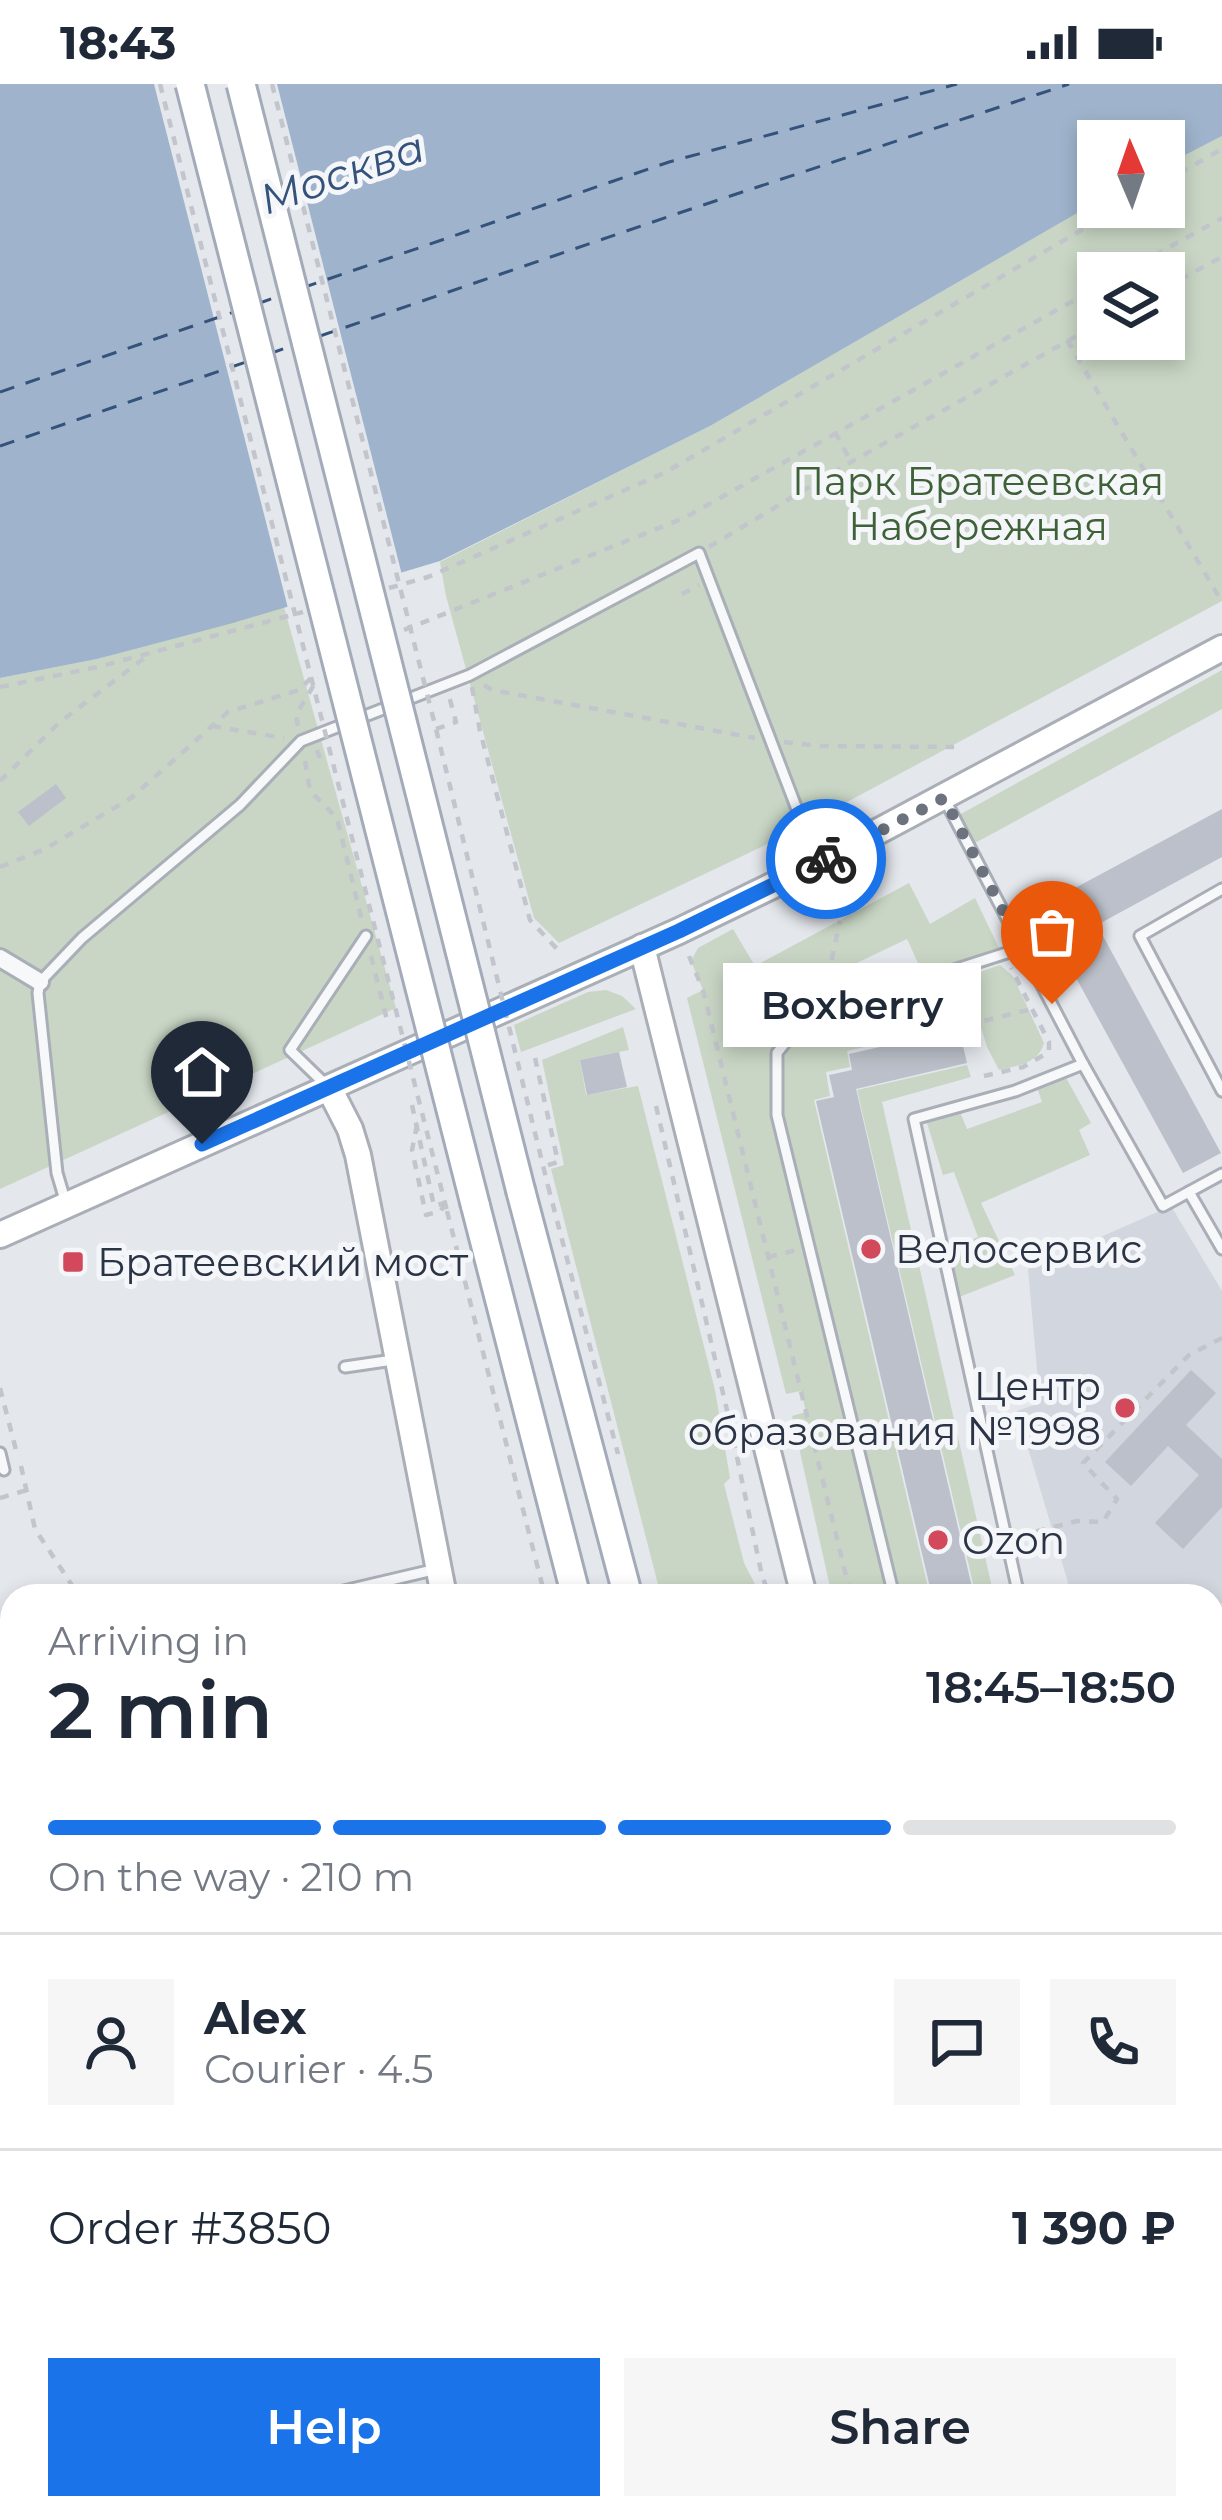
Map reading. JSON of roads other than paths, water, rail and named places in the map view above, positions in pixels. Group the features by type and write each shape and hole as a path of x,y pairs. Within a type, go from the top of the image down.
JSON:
{"main road":[{"path":"190,84 456,1206 571,1584"},
{"path":"241,84 535,1189 625,1584"},
{"path":"0,1235 817,864 1222,648"},
{"path":"642,947 801,1584"},
{"path":"328,1088 358,1155 441,1584"}],"street":[{"path":"0,958 40,982"}],"lane":[{"path":"67,1205 54,1151 39,1017 40,982 82,938 240,805 301,741 470,675 699,553 817,864"},
{"path":"944,798 1163,1206 1222,1174"},
{"path":"1222,889 1140,936 1222,1091"},
{"path":"328,1088 290,1051 366,936"},
{"path":"891,1584 777,1114 777,1053 800,1024 820,1012 1022,949"},
{"path":"1015,1584 914,1120 1015,1091 1083,1064"},
{"path":"1189,1192 1222,1249"},
{"path":"345,1367 397,1359"},
{"path":"0,1453 4,1470"},
{"path":"373,1584 437,1569"}],"water":[{"name":"Москва","path":"0,84 1222,84 1222,136 1185,155 1185,120 1077,120 1077,213 710,426 440,561 233,623 97,659 0,678"}],"place":[{"name":"Boxberry","path":"1052,1004"},
{"name":"Велосервис","path":"871,1249"},
{"name":"Братеевский мост","path":"73,1262"},
{"name":"Центр образования №1998","path":"1125,1408"},
{"name":"Ozon","path":"938,1540"}],"park label":[{"name":"Парк Братеевская Набережная","path":"978,504"}]}
